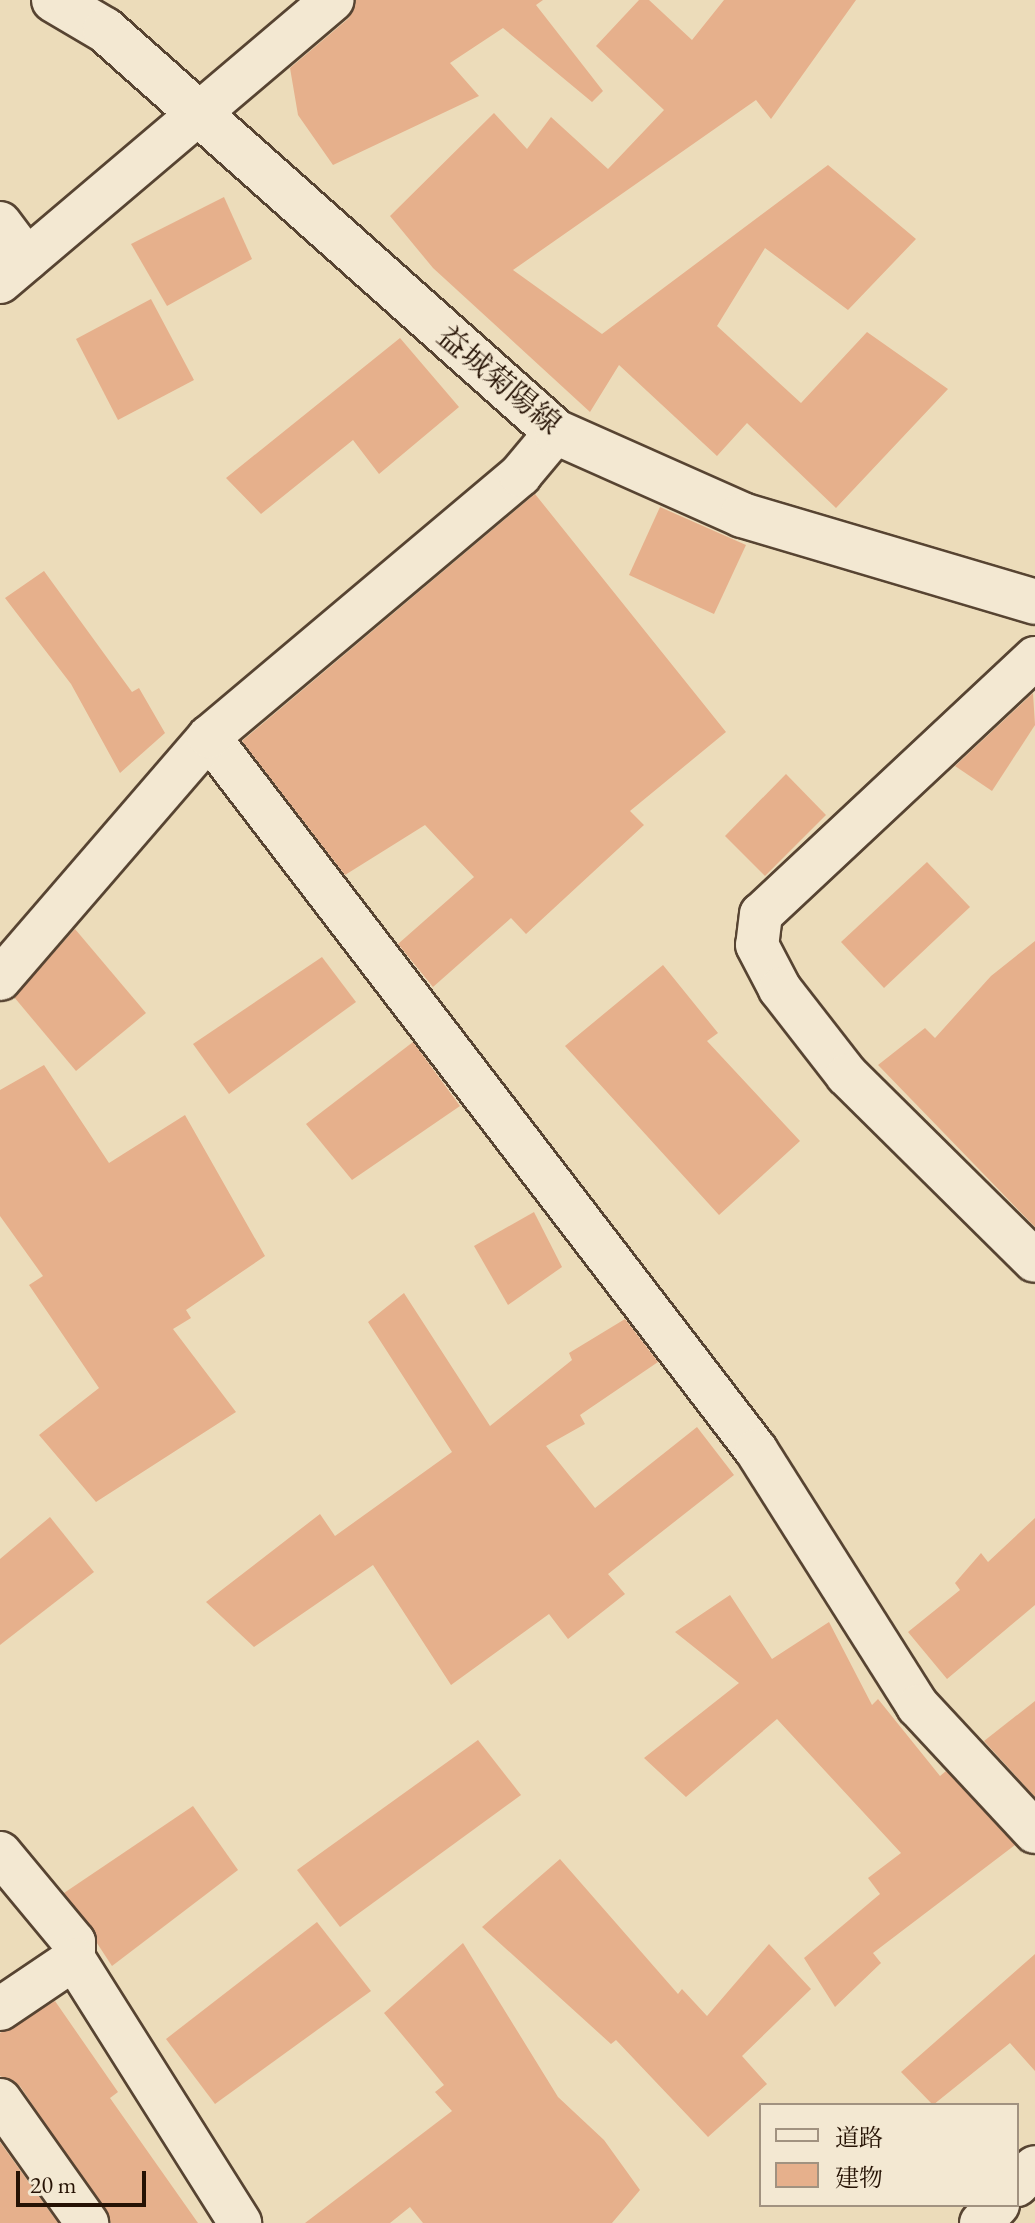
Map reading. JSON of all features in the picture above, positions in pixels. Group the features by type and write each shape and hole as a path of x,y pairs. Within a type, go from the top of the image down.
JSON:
{"main road":[{"name":"益城菊陽線","path":"54,0 105,30 199,118 556,432 742,515 1033,599"}],"street":[{"path":"0,223 13,270 199,118 333,0"},
{"path":"0,979 209,737 520,475 556,432"},
{"path":"1035,658 761,914 757,945 780,989 847,1075 1035,1261"},
{"path":"209,737 756,1450 918,1706 1035,1832"},
{"path":"0,1853 74,1942 74,1959 240,2223"},
{"path":"0,2009 74,1959"},
{"path":"0,2100 87,2223"},
{"path":"1019,2183 1035,2167"},
{"path":"981,2223 996,2207"}],"building":[{"path":"356,0 543,0 536,5 603,91 592,102 503,28 450,63 479,96 333,165 298,115 290,68 349,18"},
{"path":"639,0 649,0 692,40 724,0 856,0 771,119 756,100 513,270 602,334 828,165 916,239 848,310 765,248 717,326 801,403 867,332 948,389 836,508 747,423 717,456 619,365 590,412 433,268 390,216 494,113 527,149 551,117 608,169 664,110 596,46"},
{"path":"224,197 252,259 167,306 131,244"},
{"path":"151,299 194,380 118,420 76,339"},
{"path":"400,338 459,407 379,474 353,440 261,514 226,478"},
{"path":"535,494 726,732 630,811 644,825 526,934 511,918 433,987 398,944 474,877 425,825 345,875 242,741"},
{"path":"660,507 746,545 714,614 629,575"},
{"path":"44,571 132,692 139,688 165,733 120,773 71,684 5,598"},
{"path":"1033,693 1035,725 992,791 955,766"},
{"path":"786,774 826,815 765,876 725,836"},
{"path":"927,862 970,907 884,988 841,942"},
{"path":"75,929 146,1013 76,1071 14,997"},
{"path":"1035,941 1035,1227 878,1065 925,1028 935,1038 991,976"},
{"path":"322,957 356,1002 229,1094 193,1044"},
{"path":"663,965 718,1033 707,1041 800,1141 719,1215 565,1046"},
{"path":"413,1042 460,1106 352,1180 306,1124"},
{"path":"44,1065 109,1163 185,1115 265,1256 186,1310 191,1318 173,1329 236,1412 96,1502 39,1435 99,1388 29,1285 43,1276 0,1216 0,1090"},
{"path":"534,1212 562,1267 508,1305 474,1246"},
{"path":"404,1293 490,1426 572,1360 569,1353 625,1319 658,1362 580,1415 585,1424 546,1446 595,1508 697,1427 734,1475 608,1574 625,1594 568,1639 549,1614 451,1685 373,1565 254,1647 206,1602 320,1514 335,1536 452,1452 368,1322"},
{"path":"50,1517 94,1572 0,1645 0,1559"},
{"path":"1035,1518 1035,1605 947,1679 908,1632 960,1590 955,1583 981,1553 988,1562"},
{"path":"730,1595 772,1659 829,1622 872,1705 878,1699 940,1776 946,1771 1015,1845 873,1953 881,1963 835,2007 804,1958 880,1894 868,1878 901,1853 777,1719 686,1797 644,1758 739,1683 675,1632"},
{"path":"1035,1701 1035,1797 984,1741"},
{"path":"478,1740 521,1795 340,1927 297,1870"},
{"path":"193,1806 238,1870 112,1966 64,1893"},
{"path":"560,1859 678,1994 682,1989 707,2016 769,1944 811,1989 742,2056 767,2084 708,2137 616,2040 611,2044 482,1927"},
{"path":"317,1922 371,1991 215,2104 166,2039"},
{"path":"463,1943 558,2097 604,2140 640,2190 612,2223 423,2223 410,2207 390,2223 305,2223 452,2111 435,2092 444,2085 384,2013"},
{"path":"1035,1954 1035,2071 1010,2043 935,2103 931,2103 901,2072"},
{"path":"55,2001 118,2092 110,2098 198,2223 111,2223 20,2086 0,2076 0,2033"},
{"path":"0,2142 58,2223 0,2223"}]}
